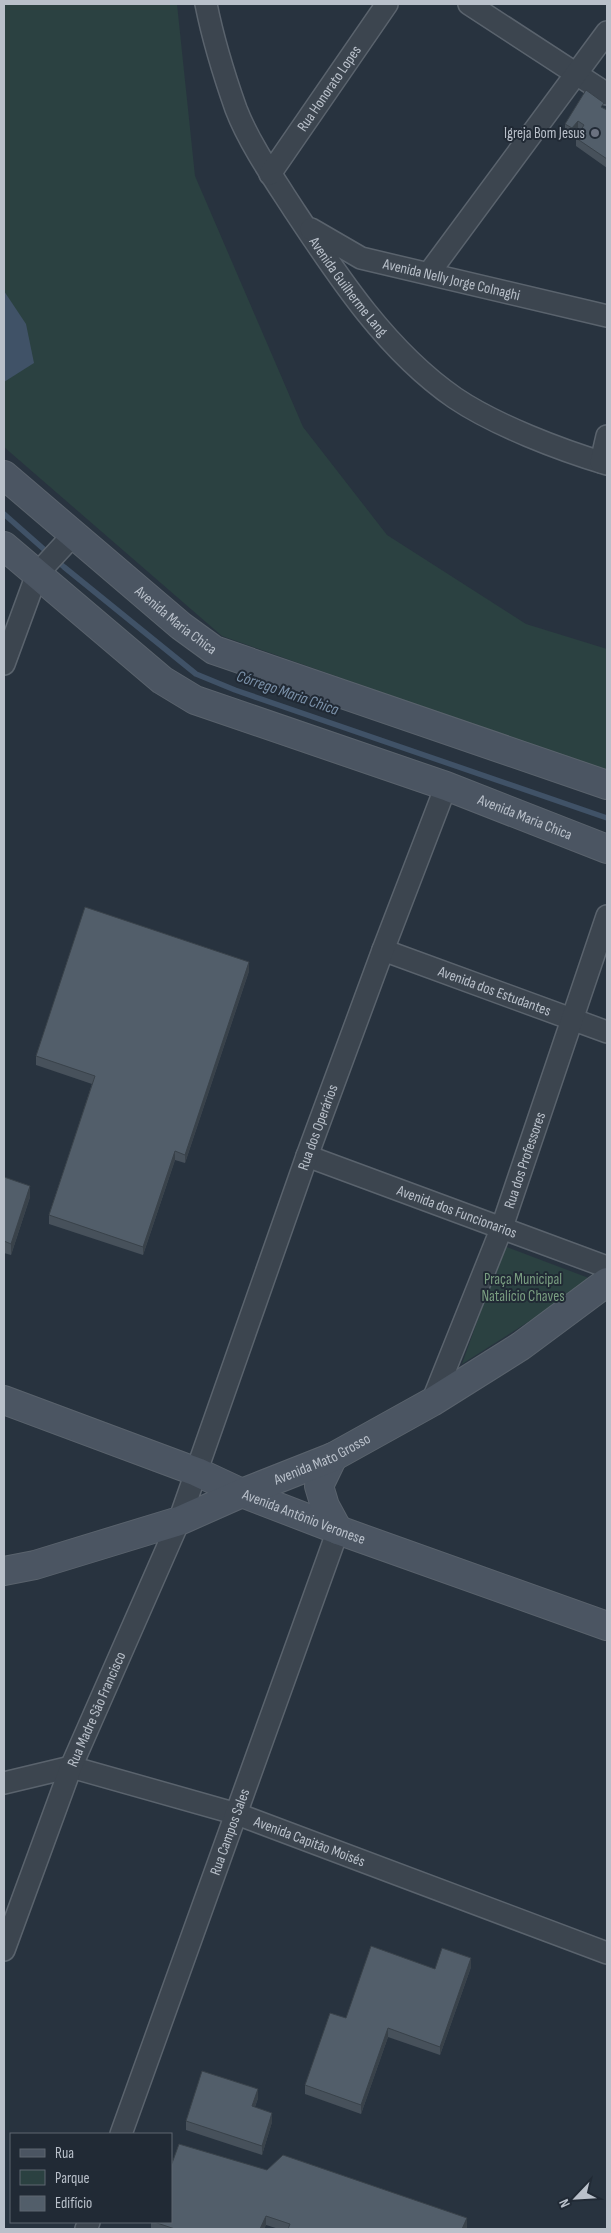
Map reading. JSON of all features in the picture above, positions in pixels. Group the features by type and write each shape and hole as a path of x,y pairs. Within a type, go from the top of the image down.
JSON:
{"street":[{"name":"Avenida Guilherme Lang","path":"206,4 211,31 237,110 270,174 354,296 401,354 456,398 522,433 604,463"},
{"name":"Rua Honorato Lopes","path":"270,174 387,4"},
{"path":"469,4 607,94"},
{"path":"429,273 607,32"},
{"name":"Avenida Nelly Jorge Colnaghi","path":"304,226 361,258 607,316"},
{"path":"604,463 607,436"},
{"name":"Avenida Maria Chica","path":"4,475 71,537 181,626 214,650 607,785"},
{"path":"4,664 39,572 71,537"},
{"name":"Avenida Maria Chica","path":"4,546 39,572 162,680 195,700 446,786 607,849"},
{"name":"Rua dos Operários","path":"197,1472 307,1156 382,950 446,786"},
{"name":"Rua dos Professores","path":"432,1402 502,1227 607,916"},
{"name":"Avenida dos Estudantes","path":"382,950 607,1032"},
{"name":"Avenida dos Funcionarios","path":"307,1156 607,1267"},
{"name":"Avenida Mato Grosso","path":"4,1571 35,1565 179,1522 242,1493 333,1457 432,1402 521,1346 607,1282"},
{"name":"Avenida Antônio Veronese","path":"4,1400 197,1472 242,1493 338,1530 607,1626"},
{"path":"333,1457 319,1486 325,1506 338,1530"},
{"name":"Rua Madre São Francisco","path":"4,1950 71,1767 179,1522 197,1472"},
{"name":"Rua Campos Sales","path":"121,2133 338,1530"},
{"path":"4,1784 71,1767"},
{"name":"Avenida Capitão Moisés","path":"71,1767 237,1814 607,1953"}],"green space":[{"path":"4,4 177,4 195,176 303,427 387,535 526,624 607,649 607,772 222,636 4,447"},
{"name":"Praça Municipal Natalício Chaves","path":"504,1246 594,1280 462,1364"}],"water":[{"path":"4,291 26,324 34,363 4,382"}],"building":[{"name":"Igreja Bom Jesus","path":"586,90 604,103 601,107 607,110 607,159 576,138 584,125 578,121 572,128 565,124"},
{"path":"85,907 249,962 185,1155 175,1151 143,1247 49,1215 95,1076 36,1056"},
{"path":"4,1177 30,1186 11,1244 4,1241"},
{"path":"371,1946 435,1969 442,1948 471,1958 440,2047 388,2028 361,2105 305,2085 330,2013 346,2018"},
{"path":"202,2071 258,2089 252,2106 272,2113 262,2146 186,2121"},
{"path":"179,2144 267,2170 283,2155 467,2218 462,2229 288,2229 290,2224 266,2216 260,2229 175,2229 157,2223 172,2223 172,2163"}],"waterway":[{"name":"Córrego Maria Chica","path":"4,514 64,567 196,674 235,690 607,818"}],"place":[{"name":"Igreja Bom Jesus","path":"595,133"}]}
